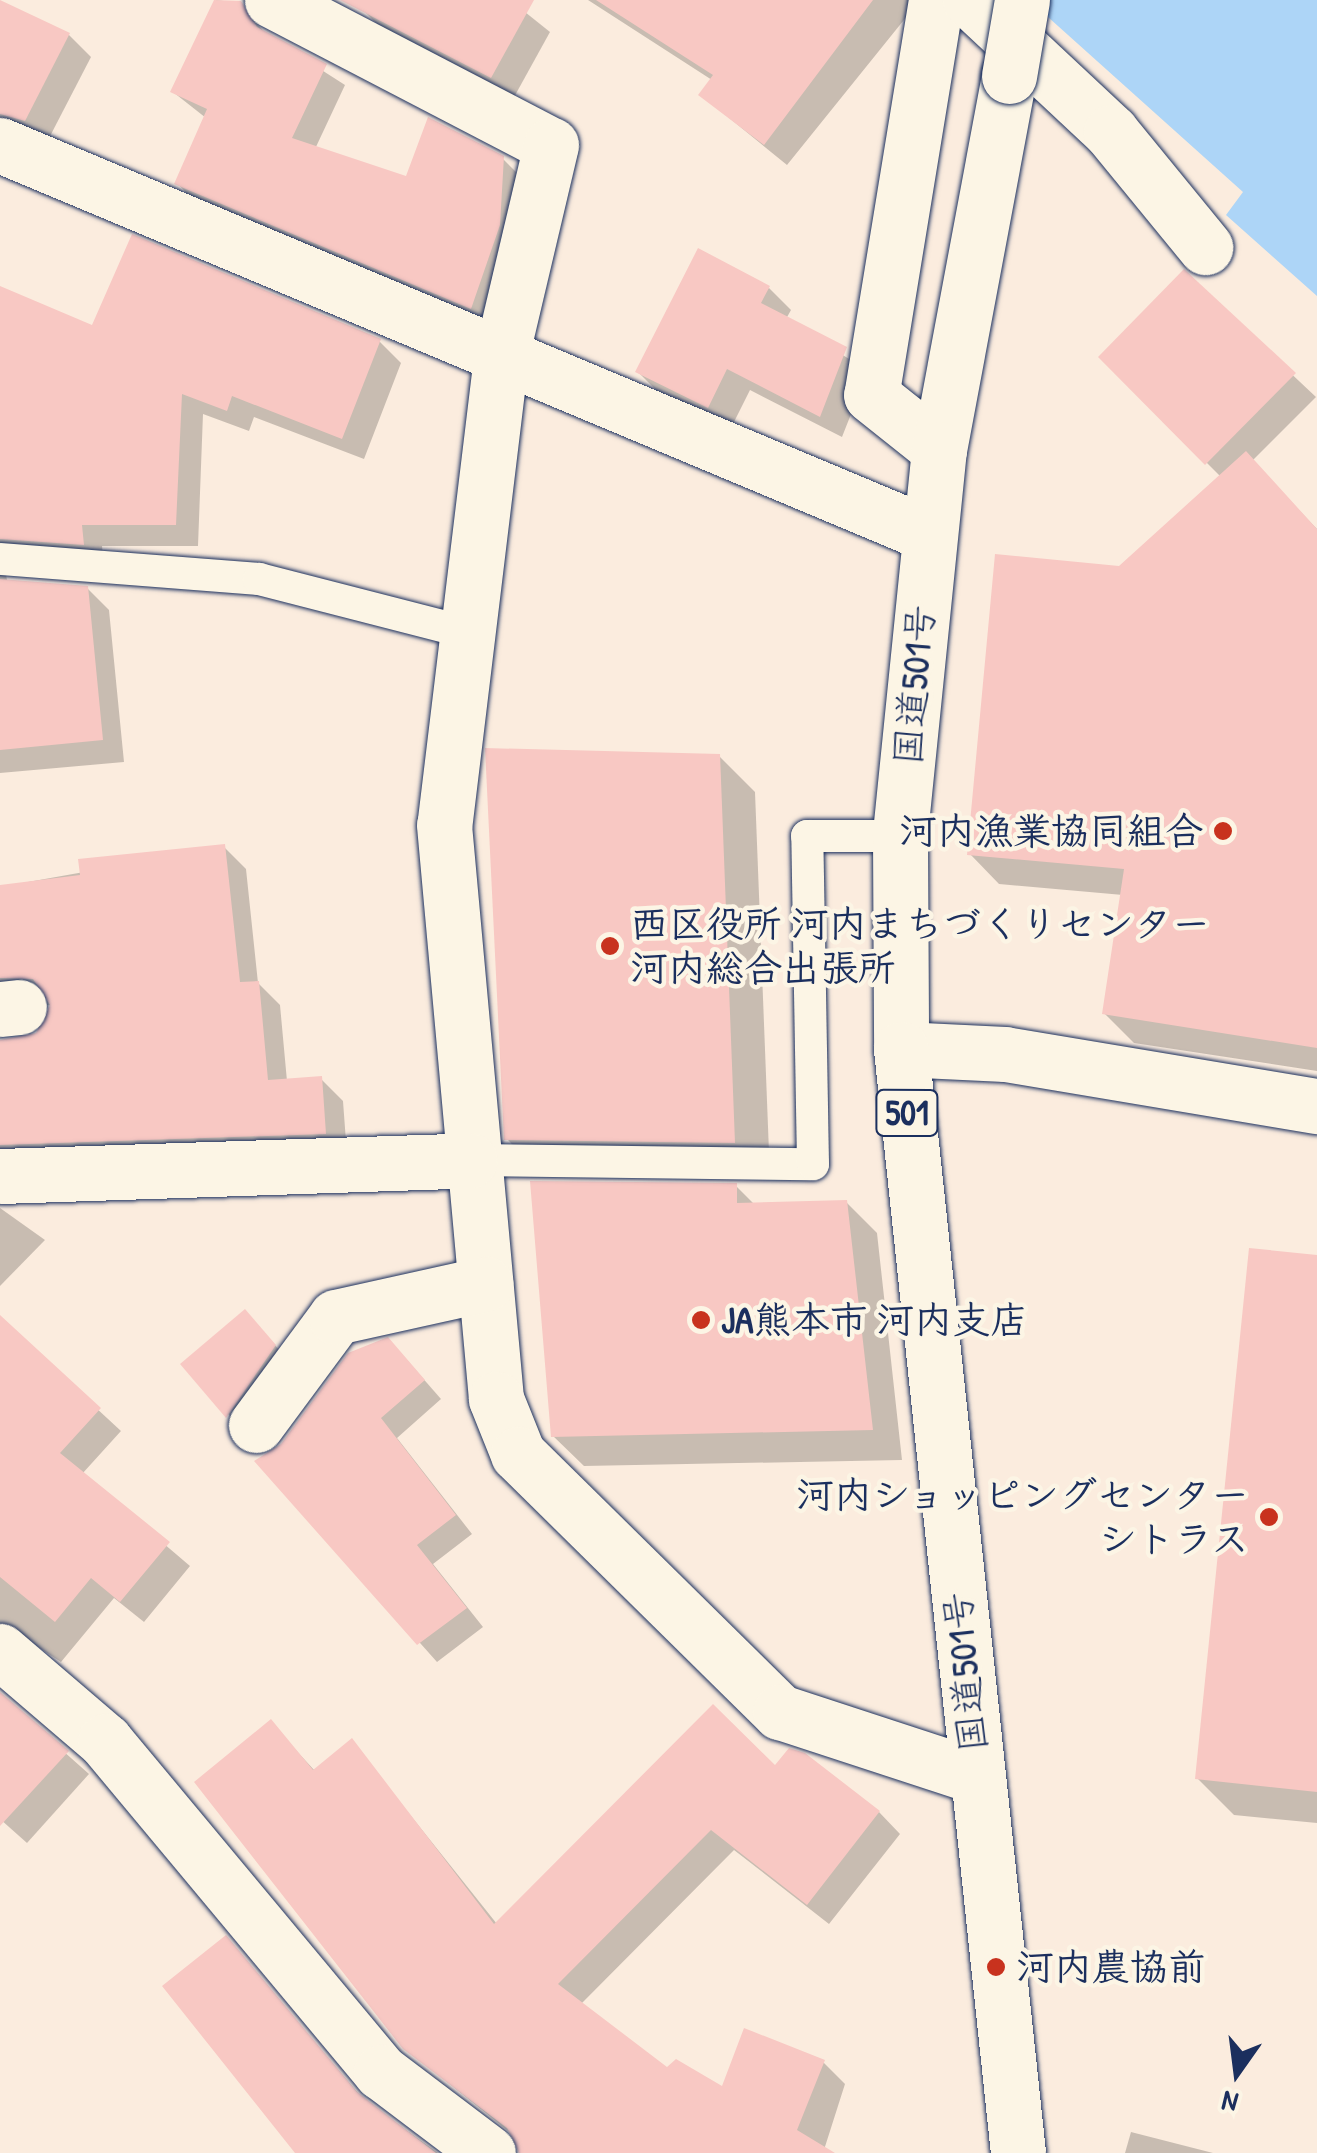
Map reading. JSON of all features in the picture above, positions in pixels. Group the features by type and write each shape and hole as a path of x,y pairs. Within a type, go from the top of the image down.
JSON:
{"main road":[{"path":"272,0 551,145 500,357 444,825 470,1160 496,1398 518,1454 780,1712 976,1776"},
{"path":"936,0 872,395 938,449"},
{"path":"970,0 1111,132 1205,247"},
{"name":"国道501号","path":"1018,2153 901,1049 900,836 938,449 1022,0"},
{"path":"0,146 928,534"},
{"path":"901,1049 1004,1054 1317,1106"},
{"path":"0,1176 470,1160"},
{"path":"256,1425 336,1318 485,1284"},
{"path":"0,1651 105,1741 381,2072 488,2153"}],"lane":[{"path":"0,559 259,579 469,633"},
{"path":"470,1160 813,1164 807,836 900,836"}],"water":[{"path":"1029,0 1317,0 1317,296 1226,215 1243,192"}],"building":[{"path":"0,0 70,33 25,121 0,114"},
{"path":"214,0 241,1 257,27 327,64 292,138 406,176 428,117 504,156 500,225 471,309 174,184 207,109 170,92"},
{"path":"340,0 534,0 491,78"},
{"path":"596,0 873,0 764,145 698,95 713,75"},
{"path":"132,234 381,339 342,439 232,396 227,411 182,394 176,525 82,525 84,545 0,539 0,286 92,325"},
{"path":"698,248 770,286 761,303 847,347 820,417 727,369 708,408 635,372"},
{"path":"1184,269 1296,373 1205,465 1098,357"},
{"path":"1246,451 1317,529 1317,1048 1102,1014 1124,869 967,855 995,554 1119,566"},
{"path":"0,579 88,586 103,740 0,750"},
{"name":"西区役所 河内まちづくりセンター 河内総合出張所","path":"485,748 720,754 735,1143 504,1140"},
{"path":"225,844 240,982 259,981 268,1080 322,1076 326,1134 0,1145 0,1040 36,1033 50,1005 33,979 0,978 0,885 80,875 78,859"},
{"name":"JA熊本市 河内支店","path":"530,1181 737,1183 737,1203 847,1200 873,1430 551,1437"},
{"name":"河内ショッピングセンター シトラス","path":"1249,1248 1317,1255 1317,1792 1195,1779"},
{"path":"245,1309 276,1345 226,1418 180,1364"},
{"path":"0,1315 101,1408 60,1453 170,1542 120,1602 91,1578 55,1622 0,1577"},
{"path":"388,1337 425,1380 381,1418 456,1515 417,1545 467,1608 417,1645 254,1461 281,1444 348,1353"},
{"path":"0,1692 69,1751 0,1826"},
{"path":"713,1704 775,1765 789,1748 805,1753 880,1811 807,1905 711,1830 558,1984 667,2067 676,2059 722,2086 744,2028 825,2060 797,2130 835,2153 519,2153 507,2128 403,2049 194,1782 271,1719 313,1770 352,1738 494,1924"},
{"path":"226,1935 357,2092 436,2153 295,2153 162,1986"}],"place":[{"name":"河内漁業協同組合","path":"1223,831"},
{"name":"西区役所 河内まちづくりセンター 河内総合出張所","path":"610,946"},
{"name":"JA熊本市 河内支店","path":"701,1320"},
{"name":"河内ショッピングセンター シトラス","path":"1269,1517"},
{"name":"河内農協前","path":"996,1967"}]}
